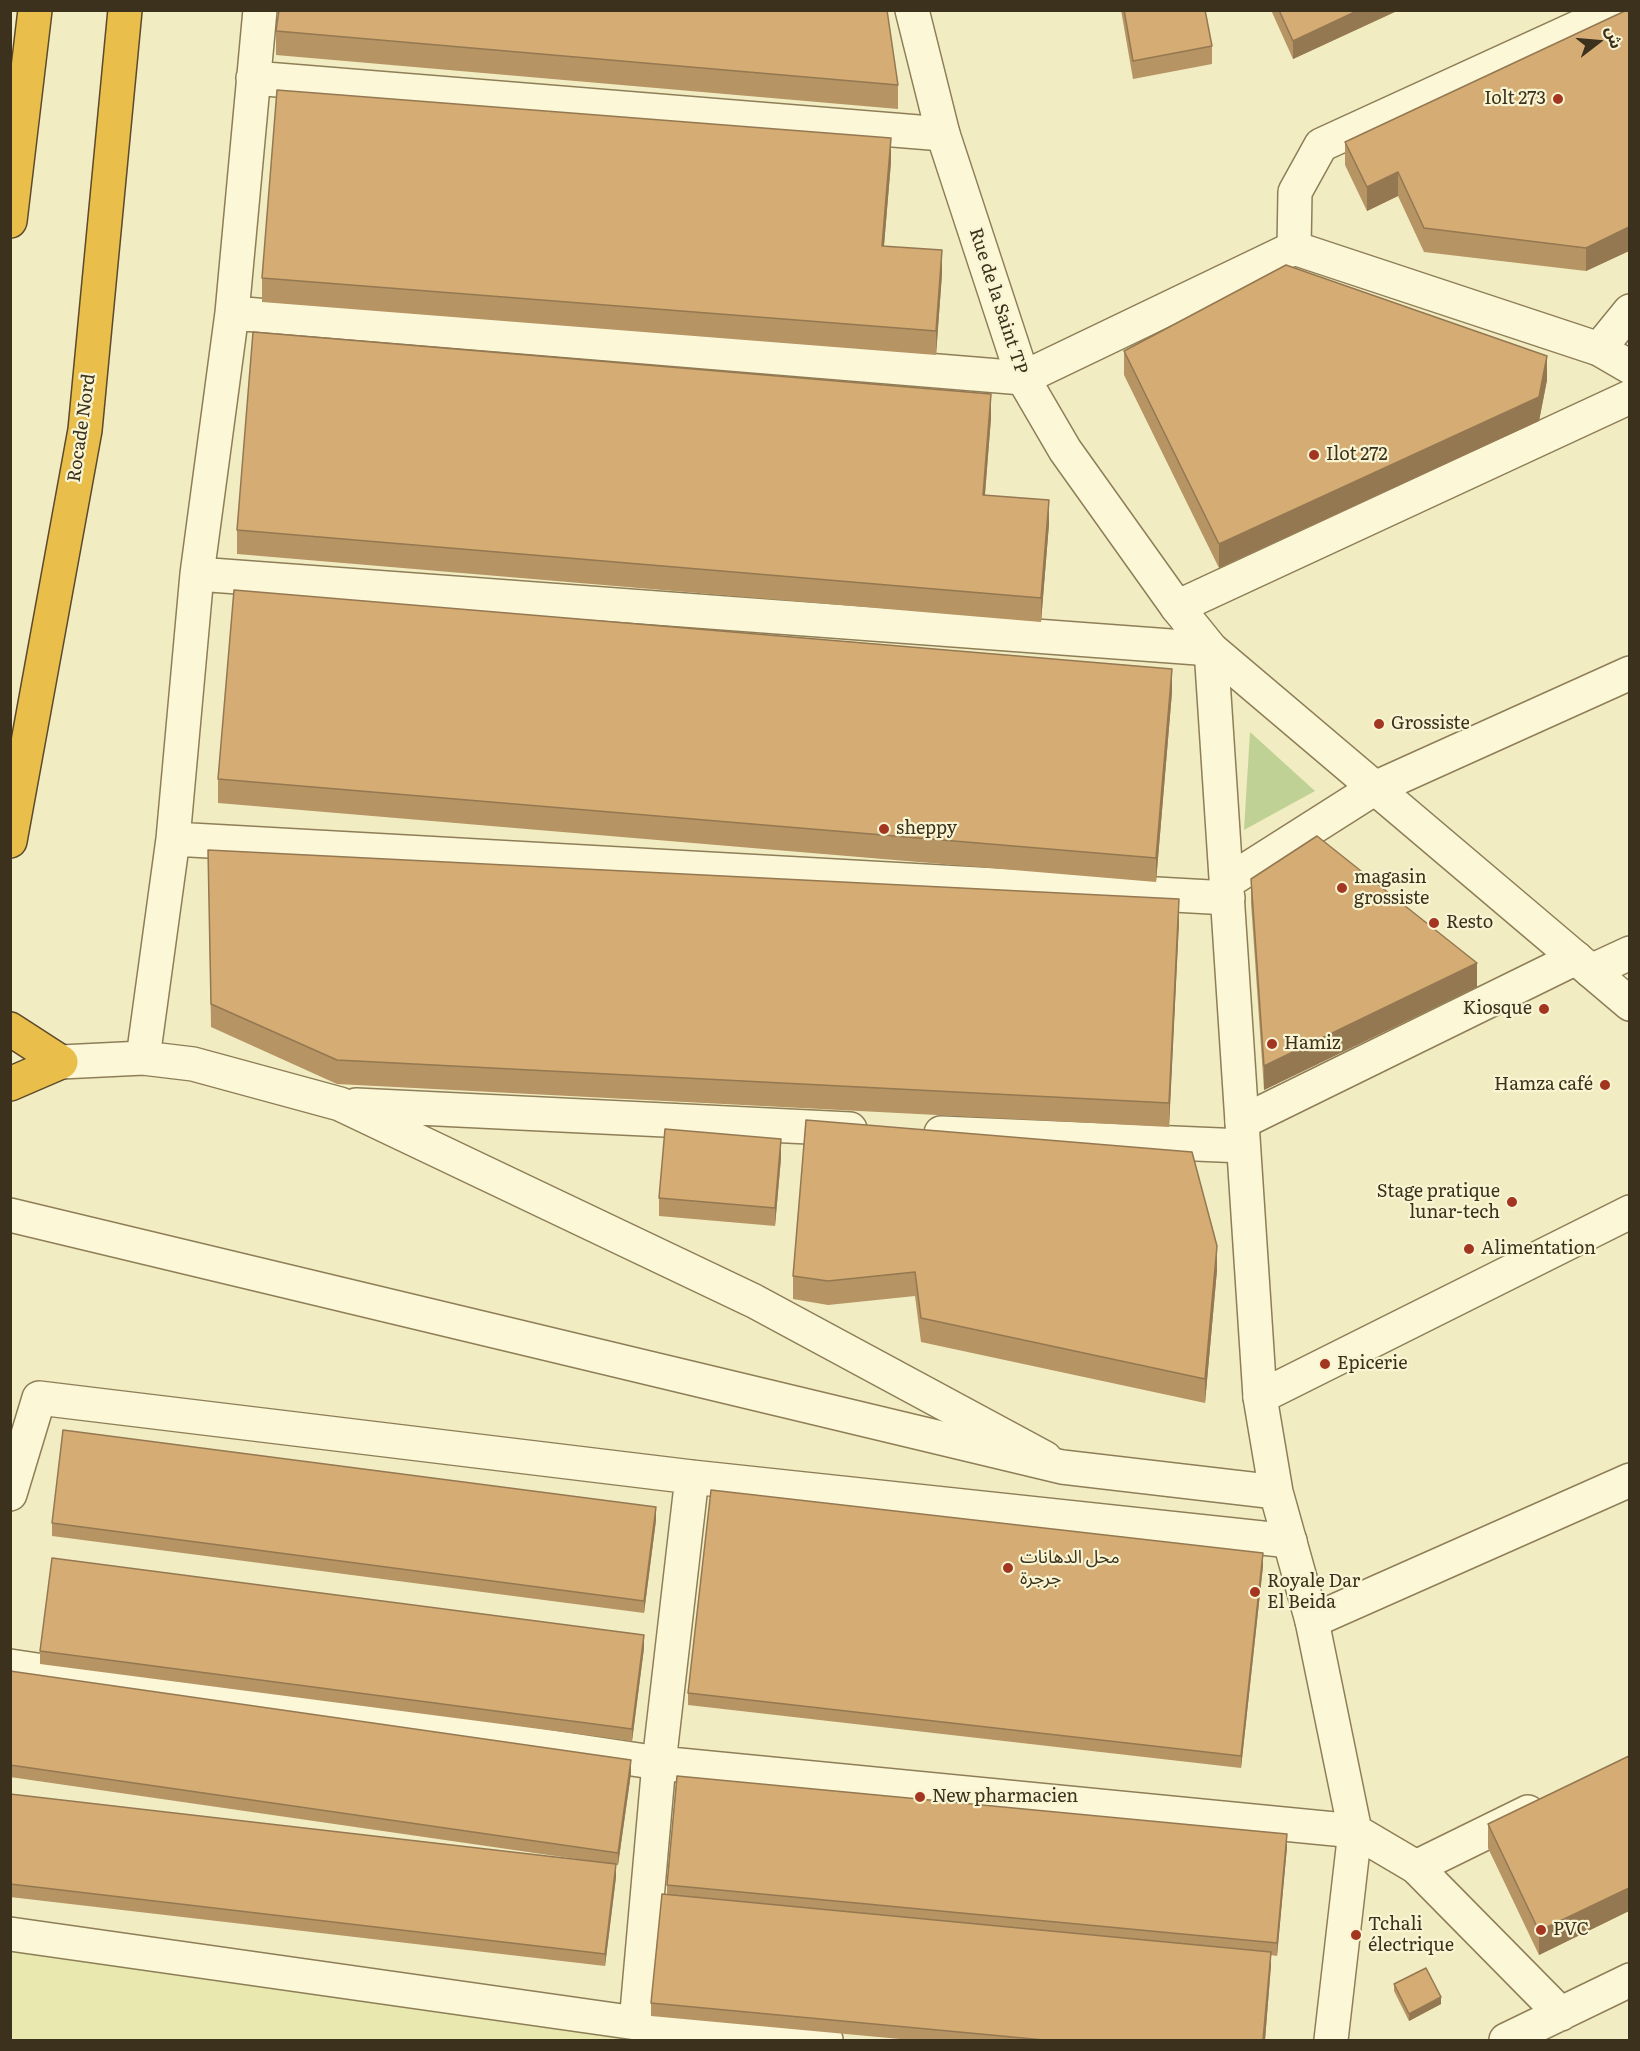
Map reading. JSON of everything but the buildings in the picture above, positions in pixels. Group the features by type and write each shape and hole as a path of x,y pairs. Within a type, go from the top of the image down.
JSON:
{"highway":[{"path":"10,220 35,10"},
{"name":"Rocade Nord","path":"10,841 85,430 124,10"},
{"path":"10,1029 61,1062"},
{"path":"10,1084 61,1062"}],"street":[{"path":"143,1058 174,839 197,574 232,313 260,10"},
{"name":"Rue de la Saint TP","path":"912,10 943,134 1023,378 1065,450 1177,607 1211,648 1629,1004"},
{"path":"1294,248 1295,192 1321,146 1616,10"},
{"path":"253,78 943,134"},
{"path":"232,313 1023,378 1294,248 1614,349 1629,367"},
{"path":"1614,349 1629,311"},
{"path":"1177,607 1629,397"},
{"path":"197,574 1211,648 1260,1396 1276,1492 1312,1621 1355,1831 1331,2040"},
{"path":"174,839 1227,890 1375,788 1629,673"},
{"path":"910,1132 1243,1134 1583,964 1629,953"},
{"path":"61,1062 143,1058 193,1064 340,1104 754,1301 1062,1467"},
{"path":"340,1104 874,1130"},
{"path":"1260,1396 1629,1212"},
{"path":"10,1215 1062,1467 1276,1492"},
{"path":"10,1494 39,1398 692,1477 1290,1541"},
{"path":"636,2023 659,1763 692,1477"},
{"path":"1312,1621 1629,1480"},
{"path":"10,1666 659,1763 1355,1831 1416,1867 1560,2014"},
{"path":"1416,1867 1555,1798"},
{"path":"10,1934 636,2023 825,2040"},
{"path":"1506,2040 1629,1980"}],"green space":[{"path":"1250,732 1315,791 1244,830"},
{"path":"11,1946 841,2040 11,2040"}],"place":[{"name":"Iolt 273","path":"1558,99"},
{"name":"Ilot 272","path":"1314,455"},
{"name":"Grossiste","path":"1379,724"},
{"name":"sheppy","path":"884,829"},
{"name":"magasin grossiste","path":"1342,888"},
{"name":"Resto","path":"1434,923"},
{"name":"Kiosque","path":"1544,1009"},
{"name":"Hamiz","path":"1272,1044"},
{"name":"Hamza café","path":"1605,1085"},
{"name":"Stage pratique lunar-tech","path":"1512,1202"},
{"name":"Alimentation","path":"1469,1249"},
{"name":"Epicerie","path":"1325,1364"},
{"name":"محل الدهانات جرجرة","path":"1008,1568"},
{"name":"Royale Dar El Beida","path":"1255,1592"},
{"name":"New pharmacien","path":"920,1797"},
{"name":"PVC","path":"1541,1930"},
{"name":"Tchali électrique","path":"1356,1935"}]}
